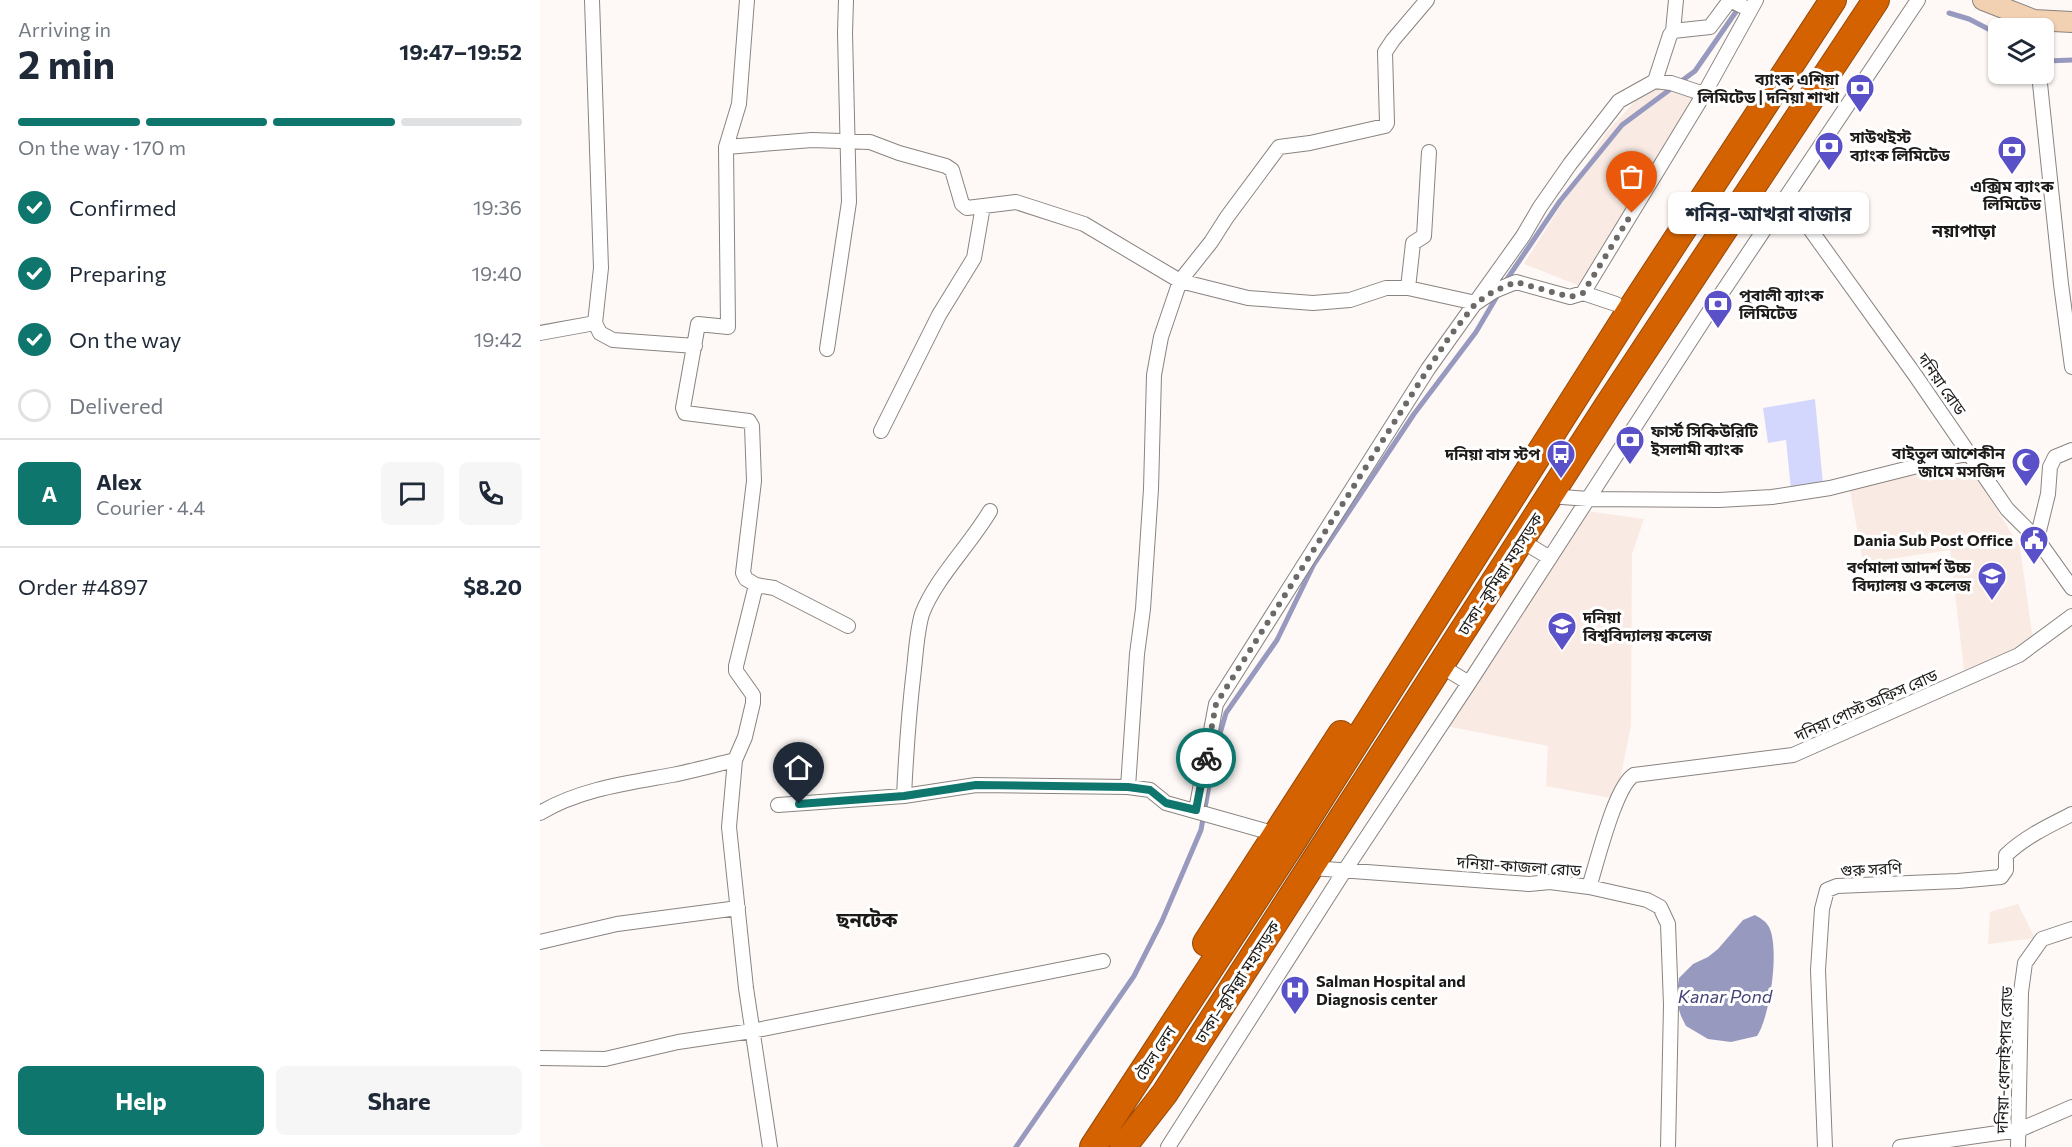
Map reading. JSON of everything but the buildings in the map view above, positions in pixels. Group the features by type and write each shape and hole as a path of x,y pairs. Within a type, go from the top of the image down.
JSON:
{"highway":[{"path":"1075,1147 1814,0"},
{"name":"ঢাকা–কুমিল্লা মহাসড়ক","path":"1216,960 1630,309 1833,0"},
{"name":"ঢাকা–কুমিল্লা মহাসড়ক","path":"1123,1147 1165,1093 1608,405 1876,0"},
{"name":"টোল লেন","path":"1093,1147 1216,960"}],"main road":[{"path":"1983,0 2021,18"},
{"path":"2054,23 2072,22"}],"street":[{"path":"592,0 601,268 595,323 600,333 614,340 694,346"},
{"path":"747,0 739,104 726,147 728,327 698,324 683,408 685,413 749,421 752,426 754,481 743,573 746,579 756,585 774,588 848,626"},
{"path":"827,349 849,202 846,0"},
{"path":"1128,787 1137,654 1143,609 1155,375 1161,338 1180,281 1279,147 1310,143 1385,126 1387,123 1385,52 1427,0"},
{"path":"1655,81 1673,31 1676,0"},
{"path":"1583,293 1704,94 1753,5 1730,0 1710,27 1673,31"},
{"path":"1168,1147 1345,870 1705,318 1918,0"},
{"path":"1197,810 1216,704 1428,369 1523,236 1540,207 1619,101 1655,81 1671,83 1704,94"},
{"path":"2040,84 2072,366"},
{"path":"726,147 812,140 870,142 946,166 952,170 962,204 967,208 1016,202 1084,224 1180,281 1248,298 1313,303 1350,300 1386,288 1408,288 1476,303 1494,291 1516,282 1570,297 1583,293 1616,304"},
{"path":"1408,288 1413,243 1424,236 1428,152"},
{"name":"দনিয়া রোড","path":"1787,198 1915,375 2007,509 2037,539 2072,588"},
{"path":"880,430 939,315 974,258 984,206"},
{"path":"540,333 595,323"},
{"path":"2037,539 2048,494 2050,467 2055,457 2072,450"},
{"path":"1550,496 1588,499 1719,500 1772,497 1830,488 1969,453"},
{"path":"904,796 908,719 922,615 935,589 977,533 990,511"},
{"path":"1522,541 1550,558"},
{"path":"756,585 736,666 736,671 753,695 753,703 745,737 735,760 729,827 746,988 770,1147"},
{"name":"দনিয়া পোস্ট অফিস রোড","path":"1589,887 1617,803 1628,778 1634,775 1792,755 2019,655 2072,616"},
{"path":"1441,666 1469,683"},
{"path":"540,813 550,807 612,785 674,775 735,760"},
{"path":"778,805 904,796 976,785 1128,787 1150,790 1166,803 1276,834"},
{"name":"গুরু সরণি","path":"1825,1147 1818,970 1822,909 1827,890 1837,886 2001,877 2006,870 2006,855 2013,848 2037,831 2072,814"},
{"name":"দনিয়া-কাজলা রোড","path":"1312,867 1529,884 1550,882 1589,887 1647,900 1660,906 1668,924 1671,1005 1668,1147"},
{"path":"540,942 616,924 738,908"},
{"name":"দনিয়া-ধোলাইপার রোড","path":"2018,1147 2021,992 2025,963 2042,939 2072,929"},
{"path":"540,1058 605,1059 678,1042 752,1031 1102,961"},
{"path":"1900,1147 2019,1130 2072,1107"}],"shaded area":[{"path":"1663,81 1705,101 1585,288 1524,264 1606,133 1644,91"},
{"path":"1815,399 1823,484 1791,490 1786,440 1768,443 1763,408"},
{"name":"বর্ণমালা আদর্শ উচ্চ বিদ্যালয় ও কলেজ","path":"1967,461 2020,547 2033,640 1964,670 1950,550 1863,563 1850,490"},
{"name":"দনিয়া বিশ্ববিদ্যালয় কলেজ","path":"1580,510 1644,519 1632,554 1631,726 1616,799 1546,786 1548,746 1446,726"},
{"path":"2018,904 2035,938 1988,944 1990,912"}],"water":[{"name":"Kanar Pond","path":"1755,915 1765,921 1769,927 1774,950 1772,982 1762,1027 1757,1036 1731,1042 1708,1039 1686,1026 1681,1016 1676,1000 1679,978 1693,964 1718,949 1743,920"}],"waterway":[{"path":"1505,282 1560,201 1622,125 1695,71 1740,6"},
{"path":"1949,13 1969,19 1988,29"},
{"path":"2054,61 2072,60"},
{"path":"1016,1147 1134,976 1162,921 1201,830 1216,747 1226,713 1277,640 1314,564 1414,414 1476,332 1499,293"}],"way so far":[{"path":"1206,758 1216,704 1330,521 1355,486 1450,336 1476,303 1494,291 1516,282 1570,297 1583,293 1632,213"}],"place":[{"name":"ব্যাংক এশিয়া লিমিটেড | দনিয়া শাখা","path":"1860,114"},
{"name":"সাউথইস্ট ব্যাংক লিমিটেড","path":"1829,172"},
{"name":"এক্সিম ব্যাংক লিমিটেড","path":"2012,176"},
{"name":"শনির-আখরা বাজার","path":"1632,213"},
{"name":"পুবালী ব্যাংক লিমিটেড","path":"1718,330"},
{"name":"ফার্স্ট সিকিউরিটি ইসলামী ব্যাংক","path":"1630,466"},
{"name":"দনিয়া বাস স্টপ","path":"1561,480"},
{"name":"বাইতুল আশেকীন জামে মসজিদ","path":"2026,488"},
{"name":"Dania Sub Post Office","path":"2034,566"},
{"name":"বর্ণমালা আদর্শ উচ্চ বিদ্যালয় ও কলেজ","path":"1992,602"},
{"name":"দনিয়া বিশ্ববিদ্যালয় কলেজ","path":"1562,652"},
{"name":"Salman Hospital and Diagnosis center","path":"1295,1016"}],"district":[{"name":"নয়াপাড়া","path":"1964,231"},
{"name":"ছনটেক","path":"867,920"}],"route":[{"path":"799,804 904,796 976,785 1128,787 1150,790 1166,803 1196,810 1206,758"}]}
